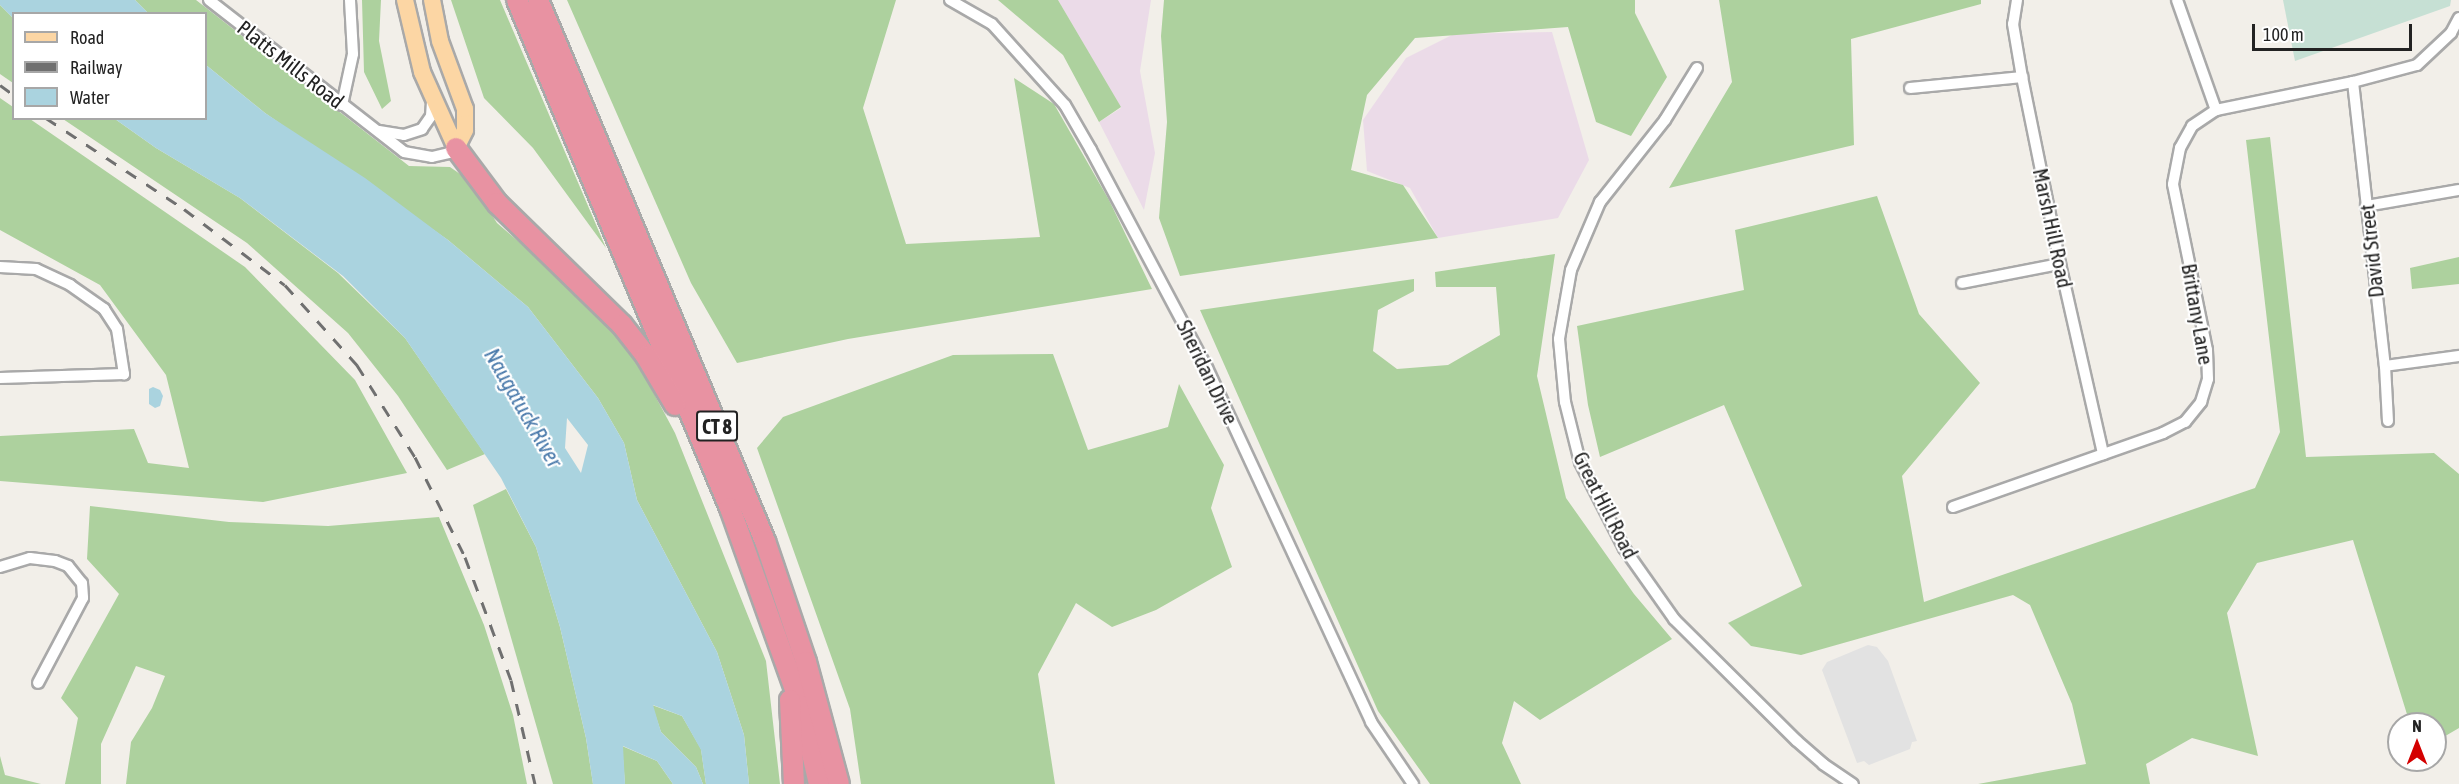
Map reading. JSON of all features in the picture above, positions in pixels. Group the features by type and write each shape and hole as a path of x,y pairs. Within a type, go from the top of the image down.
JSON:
{"highway":[{"name":"CT 8","path":"517,0 730,508 801,706 819,784"},
{"name":"CT 8","path":"538,0 765,541 787,600 828,741 838,784"},
{"path":"547,0 575,87"},
{"path":"456,148 497,203 609,310 635,340 668,392 730,508"},
{"path":"776,633 789,694 794,784"}],"main road":[{"path":"405,0 415,48 432,99 456,148"},
{"path":"432,0 440,41 465,109 465,130 456,148"}],"street":[{"name":"Platts Mills Road","path":"209,0 372,129 414,156 441,156 456,148"},
{"path":"342,105 353,54 350,0"},
{"name":"Sheridan Drive","path":"950,0 992,24 1065,105 1207,368 1371,723 1413,784"},
{"name":"Marsh Hill Road","path":"2018,0 2013,24 2022,77 2060,264 2103,454"},
{"path":"2177,0 2216,110"},
{"name":"Brittany Lane","path":"1953,507 2163,433 2185,422 2201,402 2208,379 2207,350 2173,184 2180,148 2192,126 2216,110 2353,82 2416,65 2451,33 2459,18"},
{"name":"Great Hill Road","path":"1697,68 1665,120 1600,202 1571,270 1559,339 1565,402 1585,471 1624,548 1674,619 1797,741 1823,764 1853,784"},
{"path":"1910,88 2022,77"},
{"name":"David Street","path":"2353,82 2385,366 2388,421"},
{"name":"Platts Mills Road","path":"372,129 393,135 414,133 428,123 432,99"},
{"path":"2366,206 2459,190"},
{"path":"1962,283 2060,264"},
{"path":"0,267 36,269 70,285 104,309 117,329 124,374 0,378"},
{"path":"2385,366 2459,356"},
{"path":"0,567 30,558 55,561 68,566 82,584 82,598 38,683"}],"shaded area":[{"path":"1058,0 1151,0 1140,71 1155,153 1144,210 1099,122 1121,108"},
{"path":"1552,32 1589,160 1558,218 1438,238 1410,188 1367,171 1363,120 1406,58 1454,34"},
{"path":"1868,645 1877,647 1888,661 1917,741 1912,742 1910,749 1869,765 1864,761 1857,763 1822,670 1827,662"}],"green space":[{"path":"135,0 196,0 409,166 450,167 470,181 497,223 591,304 627,343 675,433 766,661 780,784 749,784 744,735 717,652 637,500 624,443 598,398 528,307 448,240 265,113 207,66 207,12 147,12"},
{"path":"362,0 381,0 379,41 391,101 382,109 364,72"},
{"path":"451,0 500,0 606,248 533,148 484,98"},
{"path":"567,0 896,0 863,108 906,244 1040,237 1014,78 1054,104 1109,200 1152,289 848,339 737,363 691,283"},
{"path":"998,0 1058,0 1121,107 1099,122 1063,55"},
{"path":"1164,0 1635,0 1635,13 1667,77 1631,136 1596,122 1568,27 1415,38 1367,95 1351,170 1403,185 1438,238 1180,276 1159,218 1167,122 1161,36"},
{"path":"1719,0 1981,0 1981,4 1851,39 1854,145 1669,188 1732,82"},
{"path":"2283,0 2451,0 2450,6 2295,61"},
{"path":"0,5 12,17 12,82 0,74"},
{"path":"0,98 12,106 12,120 31,120 245,267 355,380 407,473 263,502 0,481 0,436 134,429 148,463 189,468 166,375 100,285 0,230"},
{"path":"64,120 116,120 156,148 240,198 338,273 405,338 485,454 447,470 398,396 348,333 247,243"},
{"path":"2270,137 2306,457 2434,453 2459,474 2459,728 2447,735 2447,712 2406,712 2353,540 2257,563 2227,613 2258,756 2192,738 2146,764 2150,784 1978,784 2086,764 2072,704 2030,605 2013,595 1801,655 1751,646 1728,623 1802,586 1724,405 1600,457 1588,405 1577,326 1744,290 1735,230 1877,196 1919,314 1980,383 1902,476 1924,602 2255,488 2280,432 2246,140"},
{"path":"1555,254 1537,376 1566,498 1634,594 1672,639 1540,720 1514,701 1502,743 1521,784 1430,784 1378,711 1200,310 1414,279 1414,291 1378,310 1373,351 1397,369 1448,365 1500,335 1496,287 1436,287 1435,272"},
{"path":"2459,257 2459,284 2412,289 2410,268"},
{"path":"1053,354 1088,450 1168,427 1179,384 1224,465 1211,508 1232,567 1156,610 1112,627 1076,603 1038,674 1055,784 861,784 850,709 757,448 783,417 953,355"},
{"path":"506,489 536,547 560,627 586,738 593,784 553,784 473,505"},
{"path":"90,506 229,522 328,526 439,517 484,625 513,715 527,784 126,784 131,742 152,708 165,676 136,666 101,744 101,784 65,784 78,718 61,698 119,594 87,559"},
{"path":"652,705 682,716 701,749 706,784 703,784 696,767 661,732"},
{"path":"622,746 657,761 673,784 625,784"},
{"path":"0,756 5,775 41,784 0,784"}],"water":[{"path":"0,0 135,0 147,12 12,12 12,17 0,5"},
{"name":"Naugatuck River","path":"207,66 265,113 365,178 448,240 528,307 598,398 624,443 637,500 717,652 744,735 749,784 706,784 701,750 682,716 653,705 661,732 696,767 703,784 673,784 657,761 623,746 625,784 593,784 586,738 560,627 536,547 501,478 405,338 343,276 240,198 156,148 116,120 207,120","holes":["567,418 588,445 581,473 565,448"]},
{"path":"153,387 160,390 163,396 160,406 155,408 149,404 149,389"}],"railway":[{"path":"0,85 12,94"},
{"path":"49,120 184,209 285,285 357,365 415,457 465,557 511,680 535,784"}]}
